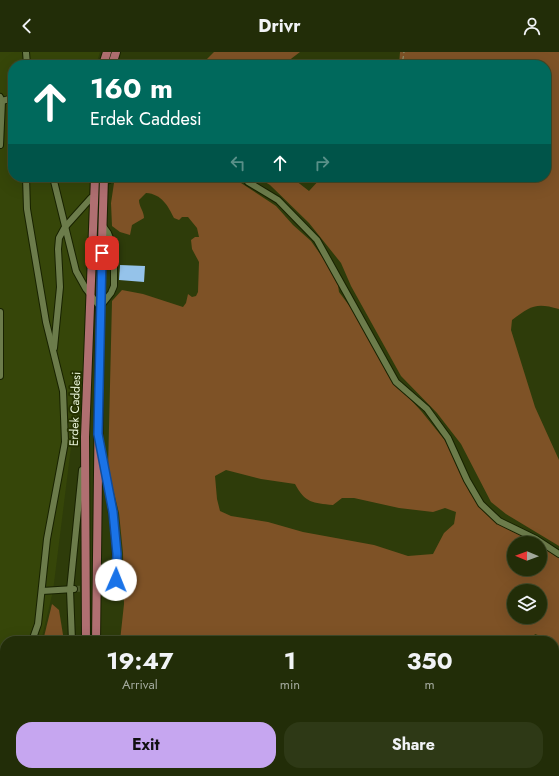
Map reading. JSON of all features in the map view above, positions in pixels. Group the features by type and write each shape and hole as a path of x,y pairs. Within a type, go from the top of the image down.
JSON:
{"main road":[{"name":"Erdek Caddesi","path":"86,636 85,437 95,182"},
{"name":"Erdek Caddesi","path":"96,636 100,307 103,226 108,182"}],"lane":[{"path":"0,145 1,99"},
{"path":"26,182 27,209 46,322 63,391 65,442 47,539 38,624 34,636"},
{"path":"55,182 76,271 90,295 100,307 111,293 114,286 114,248 103,226"},
{"path":"248,182 278,200 317,240 396,382 426,409 448,438 467,480 481,504 499,521 536,539 559,554"},
{"path":"54,352 60,287 58,249 59,238 65,227 91,198"},
{"path":"0,312 0,376"},
{"path":"98,434 113,512 117,554 116,588 101,588"},
{"path":"72,636 72,590 85,437"},
{"path":"42,591 72,590"}],"shaded area":[{"path":"0,52 100,52 98,60 8,60 8,182 90,182 84,374 72,439 53,591 42,636 0,636"},
{"path":"214,52 300,52 290,60 206,60"},
{"path":"400,52 559,52 559,309 539,306 524,311 512,320 511,330 535,407 559,460 559,546 547,539 547,536 542,536 506,514 491,502 461,444 437,413 401,376 351,286 341,263 309,223 265,182 297,182 309,191 317,182 551,182 551,60 399,60"},
{"path":"240,182 276,206 293,225 311,241 337,278 339,292 357,316 391,378 422,412 447,443 470,493 498,524 522,536 507,536 507,576 547,576 547,550 559,558 559,636 540,636 535,634 534,636 121,636 124,604 123,553 119,513 108,469 112,301 122,290 143,294 183,307 186,303 188,294 192,297 196,296 198,292 199,262 192,249 191,240 195,237 199,237 197,228 188,217 182,217 179,220 174,218 164,201 152,194 146,193 139,200 144,218 132,225 130,235 120,232 112,226 111,203 114,183","holes":["226,470 261,479 295,484 302,495 310,501 320,504 333,505 342,498 354,498 399,508 433,512 445,508 456,512 454,524 444,533 433,554 408,556 374,545 303,532 268,522 231,516 220,511 217,499 215,476"]},
{"path":"52,604 59,610 63,636 44,636"}],"building":[{"path":"120,265 145,266 144,282 119,280"}],"tunnel":[{"path":"74,589 100,588"}],"route":[{"path":"102,253 98,434 113,512 117,554 116,580"}]}
